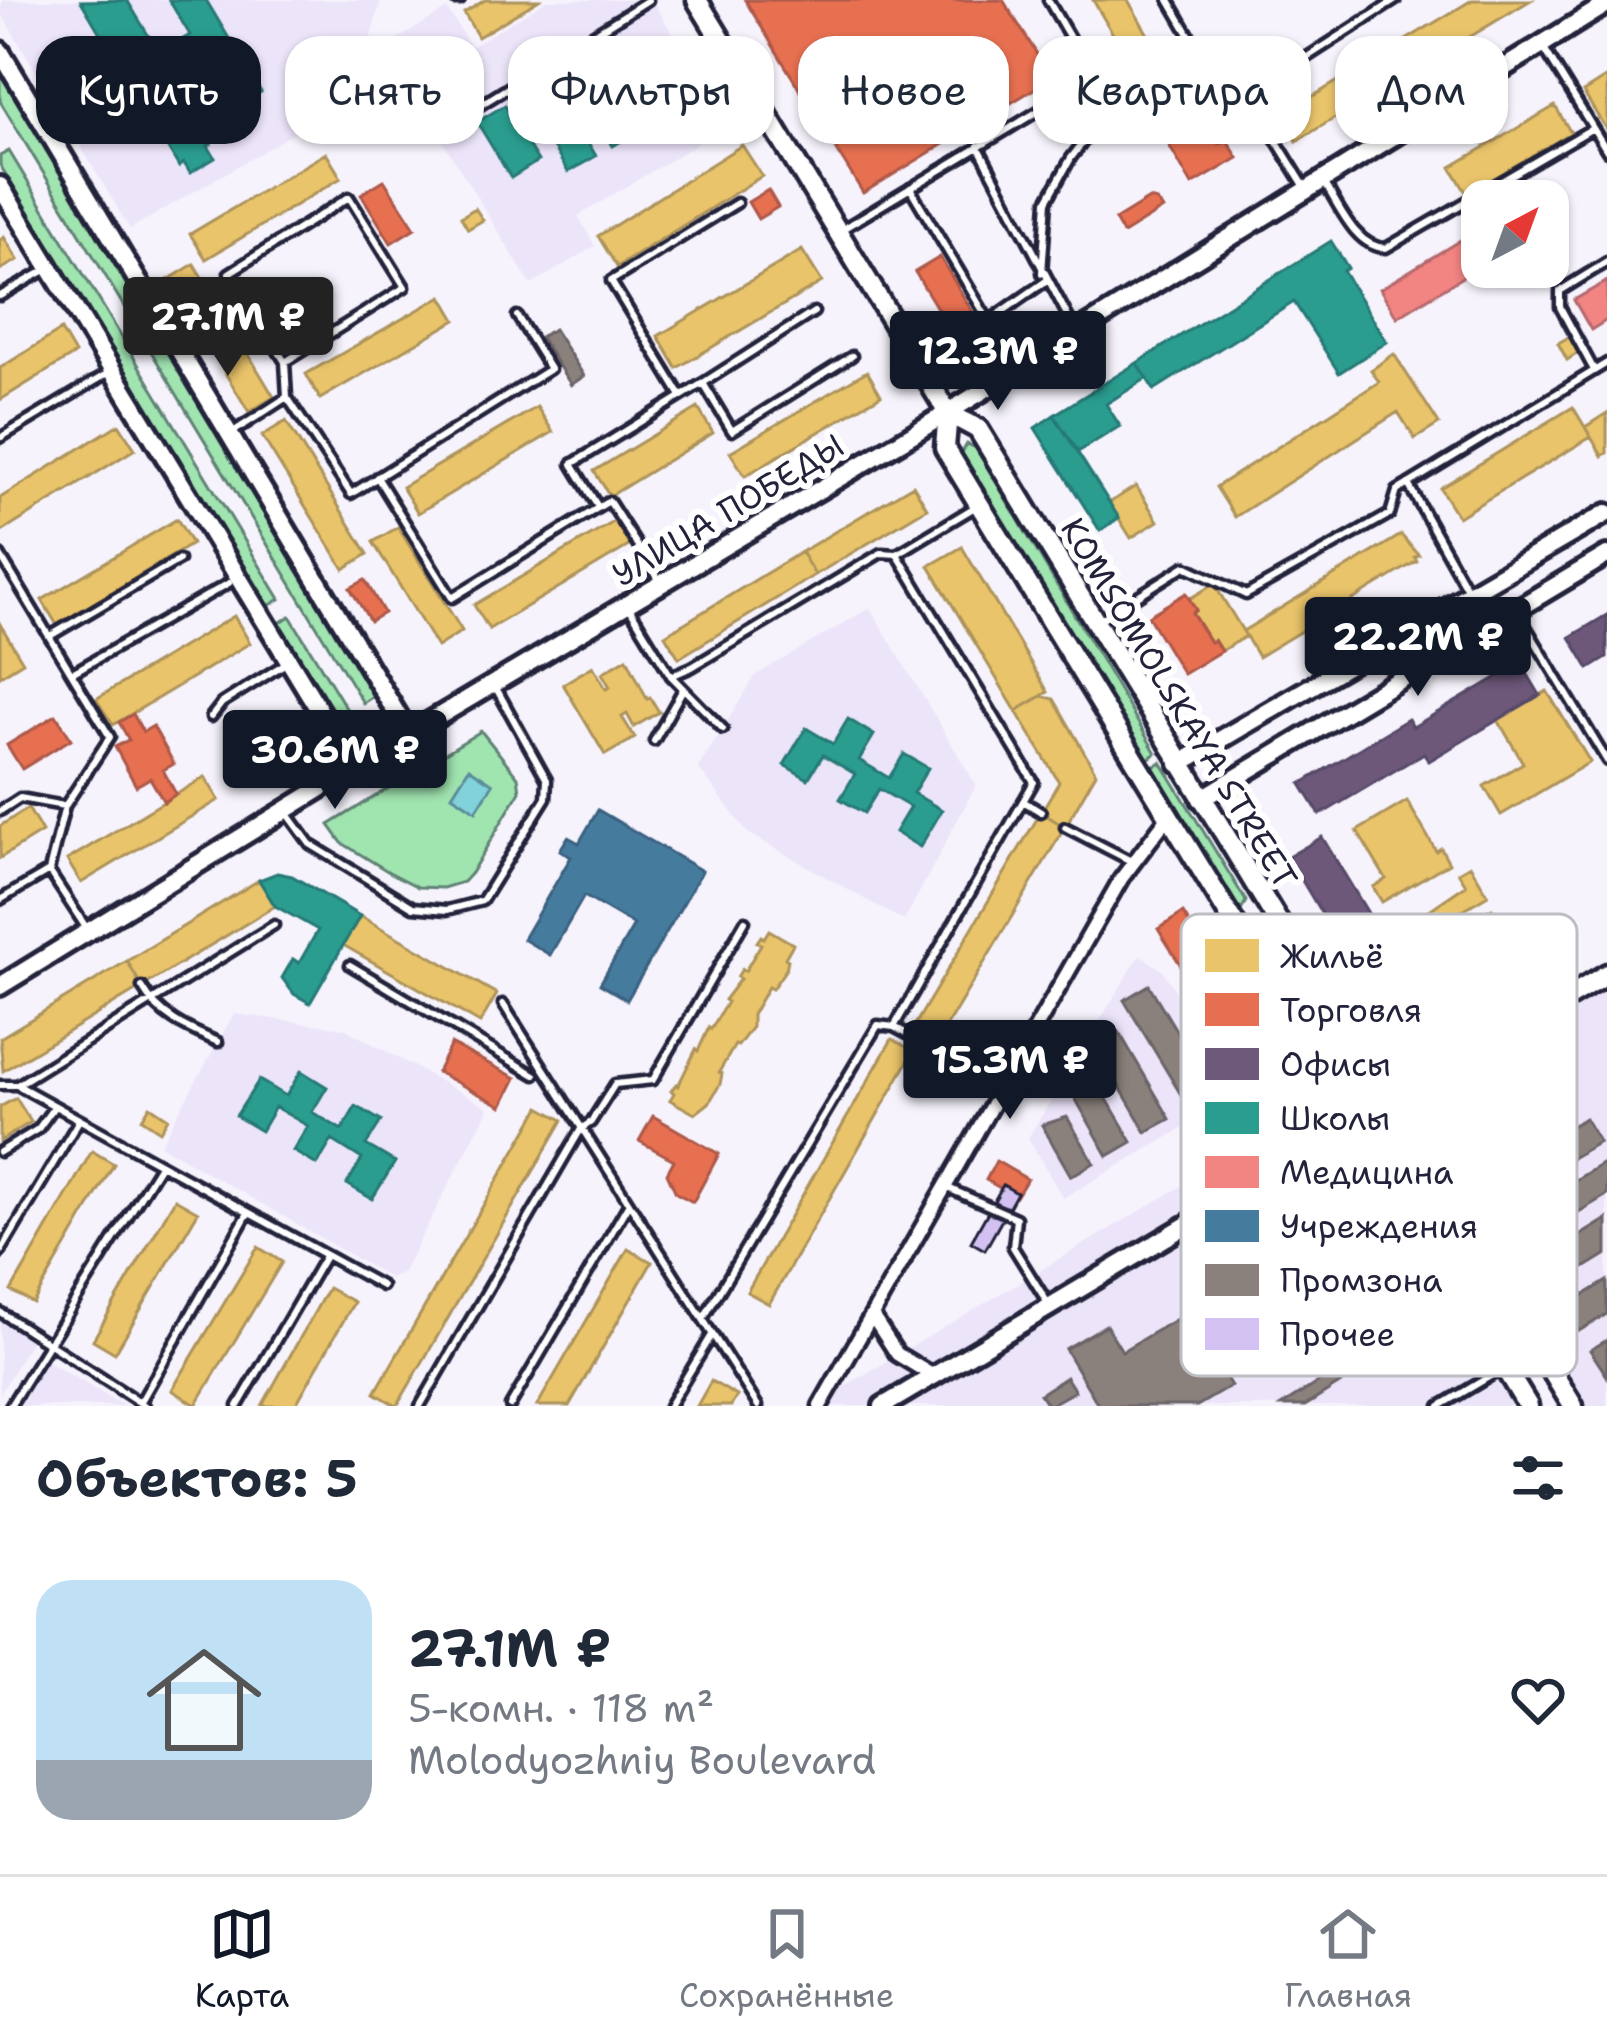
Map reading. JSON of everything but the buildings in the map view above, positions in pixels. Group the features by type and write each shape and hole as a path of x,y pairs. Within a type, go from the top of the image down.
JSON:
{"main road":[{"name":"KOMSOMOLSKAYA STREET","path":"698,0 948,413 978,429 1272,914"},
{"name":"УЛИЦА ПОБЕДЫ","path":"0,986 409,734 948,413 1607,4"},
{"path":"0,51 409,734"},
{"path":"0,187 355,769"},
{"name":"KOMSOMOLSKAYA STREET","path":"948,413 945,448 1228,914"},
{"path":"1180,764 1607,513"},
{"path":"1201,799 1607,555"},
{"path":"1265,914 1270,911"},
{"path":"1577,992 1607,974"},
{"path":"883,1406 1181,1229"},
{"name":"KOMSOMOLSKAYA STREET","path":"1510,1376 1528,1406"},
{"name":"KOMSOMOLSKAYA STREET","path":"1555,1376 1573,1406"}],"street":[{"path":"820,1406 1133,862 1168,817"},
{"path":"873,1317 897,1354 936,1378"}],"lane":[{"path":"484,103 648,0"},
{"path":"1048,0 1069,36"},
{"path":"1169,0 1190,36"},
{"path":"1396,0 1248,95 1315,185 1373,248 1386,248 1593,128"},
{"path":"1542,45 1607,151"},
{"path":"838,232 1033,114"},
{"path":"910,188 989,321 1044,277 1047,201 1082,144"},
{"path":"979,146 1077,333"},
{"path":"286,362 406,287 349,197 229,273 286,362 287,397 350,494 550,369 518,316"},
{"path":"681,396 610,281 737,203"},
{"path":"1594,370 1560,307 1559,291 1607,262"},
{"path":"0,296 50,268"},
{"path":"598,507 572,464 814,312"},
{"path":"703,383 732,431 852,356"},
{"path":"1095,623 1185,566 1246,596 1390,514 1396,491 1607,362"},
{"path":"0,438 112,371"},
{"path":"230,434 287,397"},
{"path":"377,477 452,598 609,501 662,584"},
{"path":"1408,484 1469,594"},
{"path":"671,676 881,553 897,554 980,505"},
{"path":"894,1027 1034,782 897,554"},
{"path":"0,555 110,737 65,806 49,871 0,900"},
{"path":"50,636 178,560"},
{"path":"72,673 229,583"},
{"path":"628,605 671,676 723,729"},
{"path":"1516,610 1607,761"},
{"path":"211,717 222,703 289,661"},
{"path":"287,811 310,844 413,907 447,910 482,901 546,798 548,780 494,685"},
{"path":"654,741 683,689"},
{"path":"0,811 20,798 65,806"},
{"path":"1023,802 1041,812"},
{"path":"1065,826 1133,862"},
{"path":"49,871 89,932"},
{"path":"420,1406 581,1129 591,1122 615,1084 652,1080 745,921"},
{"path":"17,1085 274,925"},
{"path":"350,965 535,1075"},
{"path":"142,986 151,1002 180,1025 218,1042"},
{"path":"503,1004 758,1406"},
{"path":"703,1318 878,1025 894,1027 1004,1085"},
{"path":"0,1085 17,1085 382,1286"},
{"path":"0,1152 38,1129 54,1107"},
{"path":"0,1253 79,1121"},
{"path":"10,1406 160,1165"},
{"path":"944,1187 1016,1218 1013,1246 1050,1307"},
{"path":"510,1406 628,1203"},
{"path":"0,1312 142,1405 248,1213"},
{"path":"238,1406 325,1256"},
{"path":"669,1406 712,1335"},
{"path":"1440,1406 1491,1376"}],"shaded area":[{"path":"3,0 381,0 371,36 285,36 285,138 130,229 79,144 261,144 261,36 36,36 36,71 0,11"},
{"path":"547,0 652,0 674,36 508,36 508,144 697,144 578,216 595,246 531,285 445,144 484,144 484,39"},
{"path":"447,9 464,36 403,36"},
{"path":"870,608 976,785 904,921 748,833 698,768 756,675"},
{"path":"1140,955 1162,970 1181,999 1181,1129 1063,1198 1028,1138"},
{"path":"1607,974 1607,1406 1573,1406 1555,1376 1577,1376 1577,992"},
{"path":"234,1014 344,1028 489,1108 403,1272 390,1278 160,1145"},
{"path":"1181,1187 1181,1376 1499,1376 1517,1406 812,1406"},
{"path":"0,1319 32,1338 0,1394"},
{"path":"46,1361 124,1406 20,1406"}],"green space":[{"path":"0,73 36,133 36,144 43,144 375,695 363,703 0,101"},
{"path":"9,151 280,599 267,607 0,165 0,156"},
{"path":"967,444 976,448 1156,753 1144,762 960,456"},
{"path":"290,616 349,713 337,720 278,624"},
{"path":"481,731 518,777 520,791 463,882 443,888 418,887 342,843 329,825"},
{"path":"1161,762 1246,901 1242,909 1235,907 1149,770"}],"water":[{"path":"469,768 493,784 476,811 452,795"}]}
